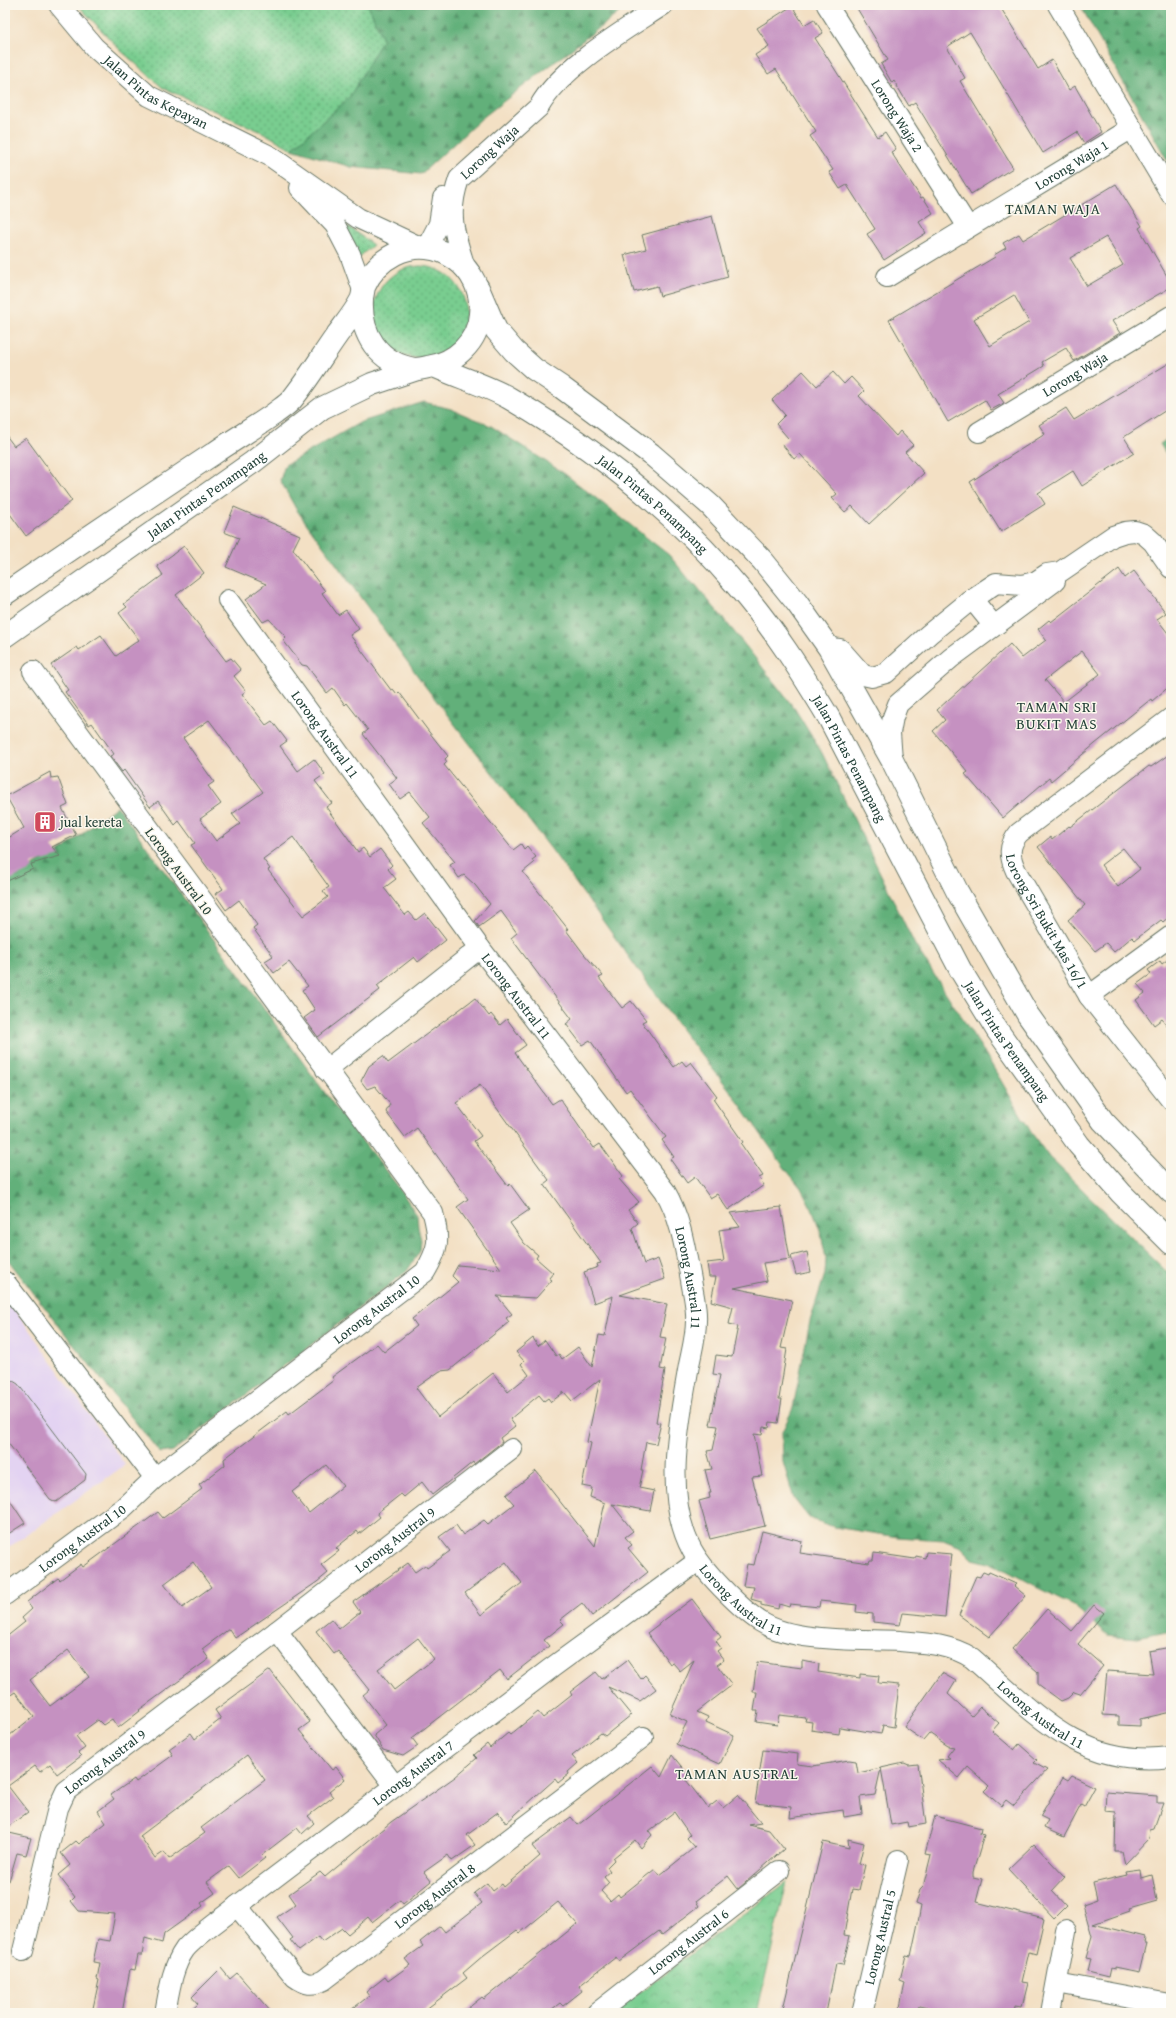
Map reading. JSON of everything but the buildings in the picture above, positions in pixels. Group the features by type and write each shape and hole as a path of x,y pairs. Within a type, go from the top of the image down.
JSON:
{"main road":[{"path":"478,288 480,313 478,325 473,337 456,356 425,368 396,362 376,348 364,327 361,314 362,294 376,268 385,259 402,251 424,247 445,252 465,267 478,288 496,330 514,351 534,369 561,387 651,454 710,505 763,561 797,603 829,648 892,760 957,891 1028,1015 1103,1121 1171,1192"},
{"name":"Jalan Pintas Penampang","path":"5,594 292,401 362,294"},
{"name":"Jalan Pintas Penampang","path":"5,636 247,466 322,408 372,384 425,368 507,397 606,461 662,508 738,586 771,628 806,679 829,718 960,971 998,1030 1079,1146 1121,1193 1171,1243"}],"street":[{"name":"Jalan Pintas Kepayan","path":"59,5 94,47 149,96 270,156 358,218 424,247"},
{"name":"Lorong Waja","path":"465,267 452,220 454,194 460,179 539,107 547,93 582,62 664,5"},
{"name":"Lorong Waja 2","path":"827,5 968,227"},
{"path":"1058,5 1171,194"},
{"name":"Lorong Waja","path":"424,247 439,224 448,176 532,96 547,93"},
{"name":"Lorong Waja 1","path":"888,277 1132,128"},
{"name":"Jalan Pintas Kepayan","path":"270,156 335,225 350,254 362,294"},
{"name":"Lorong Waja","path":"980,432 1171,316"},
{"path":"829,648 840,649 863,675 872,677 886,673 972,599 996,583 1022,585 1035,582 1047,574 1060,572 1113,536 1125,532 1135,531 1144,534 1153,542 1171,568"},
{"path":"892,760 890,732 893,717 898,704 913,690 994,626 1057,579 1060,572"},
{"path":"972,599 994,626"},
{"name":"Lorong Austral 11","path":"228,600 480,948 665,1191 674,1208 681,1225 696,1319 676,1454 676,1489 679,1514 686,1540 698,1561 744,1610 762,1623 785,1632 810,1636 918,1642 960,1650 972,1658 1050,1726 1078,1744 1111,1756 1134,1758 1171,1757"},
{"path":"891,668 913,690"},
{"name":"Lorong Austral 10","path":"5,1595 123,1508 155,1478 425,1272 436,1254 438,1233 433,1213 33,671"},
{"name":"Lorong Sri Bukit Mas 16/1","path":"1171,718 1019,833 1012,841 1010,850 1010,860 1016,871 1090,996 1171,1100"},
{"path":"1090,996 1171,936"},
{"path":"326,1070 480,948"},
{"path":"5,1282 155,1478"},
{"name":"Lorong Austral 9","path":"22,1951 58,1808 66,1791 277,1631 512,1449"},
{"name":"Lorong Austral 10","path":"5,1579 116,1497 155,1478"},
{"name":"Lorong Austral 7","path":"165,2013 176,1966 186,1949 237,1906 550,1668 698,1561"},
{"path":"277,1631 395,1786"},
{"name":"Lorong Austral 8","path":"237,1906 295,1977 304,1983 314,1984 324,1980 643,1737"},
{"name":"Lorong Austral 5","path":"862,2013 898,1860"},
{"name":"Lorong Austral 6","path":"597,2013 780,1871"},
{"path":"1051,2013 1066,1931"},
{"path":"1057,1983 1169,2003"}],"shaded area":[{"path":"5,1296 125,1465 5,1550"}],"green space":[{"path":"78,5 368,5 384,39 349,98 292,149 264,133 163,88 119,49"},
{"path":"368,5 629,5 482,118 421,174 351,167 292,149 349,98 383,39"},
{"path":"1080,5 1171,5 1171,167"},
{"path":"345,227 349,227 373,245 357,259"},
{"path":"420,266 438,269 453,279 463,294 466,312 463,330 453,345 438,355 420,358 402,355 387,345 377,330 374,312 377,294 387,279 402,269"},
{"path":"424,402 451,409 491,426 565,474 669,555 694,585 695,584 795,709 822,753 915,945 986,1055 1031,1132 1049,1157 1171,1276 1171,1631 1138,1638 1107,1635 1073,1605 993,1564 973,1559 961,1547 943,1540 898,1537 834,1527 809,1518 794,1499 783,1462 782,1432 793,1408 810,1321 825,1274 826,1258 820,1230 812,1209 801,1188 784,1167 732,1093 683,1032 551,849 425,686 296,509 280,480 285,465 361,422"},
{"path":"1171,436 1171,462 1160,444"},
{"path":"117,806 336,1108 397,1185 417,1215 421,1240 420,1251 407,1271 173,1451 160,1453 5,1256 5,881 62,850"},
{"path":"787,1882 757,2013 612,2013"}],"place":[{"name":"jual kereta","path":"45,822"}],"district":[{"name":"TAMAN WAJA","path":"1053,209"},
{"name":"TAMAN SRI BUKIT MAS","path":"1057,716"},
{"name":"TAMAN AUSTRAL","path":"737,1774"}]}
